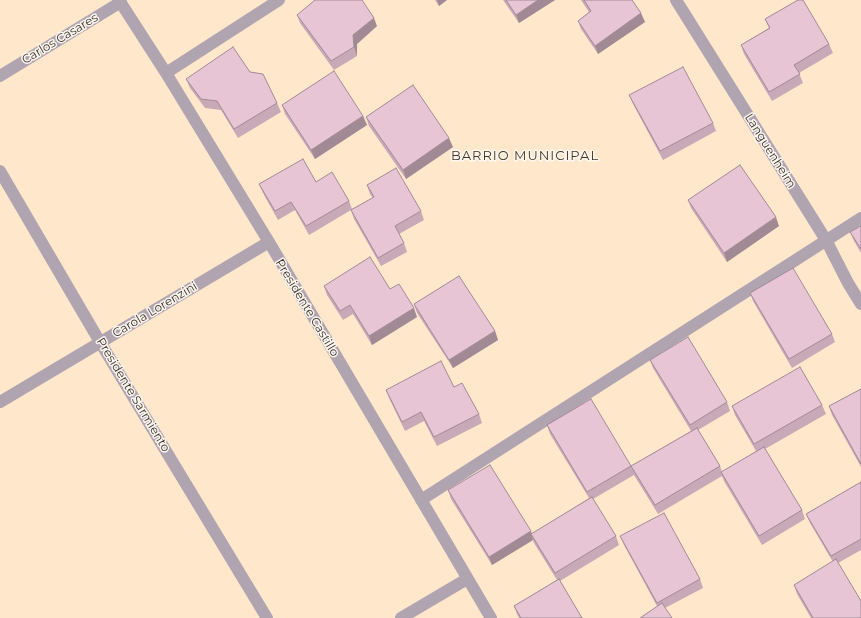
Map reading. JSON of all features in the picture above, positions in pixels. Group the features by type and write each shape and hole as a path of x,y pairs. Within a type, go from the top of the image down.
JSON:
{"street":[{"path":"166,73 279,0"},
{"name":"Languenheim","path":"676,0 826,240 848,283 861,304"},
{"name":"Presidente Castillo","path":"120,1 166,73 269,242 491,618"},
{"name":"Carlos Casares","path":"0,76 120,1"},
{"name":"Presidente Sarmiento","path":"0,171 100,342 267,618"},
{"path":"421,500 861,218"},
{"name":"Carola Lorenzini","path":"0,402 269,242"},
{"path":"401,618 467,579"}],"building":[{"path":"315,0 362,0 374,18 353,35 354,47 331,61 297,15"},
{"path":"506,0 538,0 516,15"},
{"path":"584,0 632,0 641,13 595,46 578,21 591,11"},
{"path":"798,0 803,0 829,44 794,65 800,74 769,92 741,45 770,28 765,19"},
{"path":"233,47 250,72 263,74 277,103 234,129 217,101 201,99 186,79"},
{"path":"683,67 713,123 660,151 629,95"},
{"path":"334,71 363,116 311,150 282,105"},
{"path":"413,85 449,138 403,170 366,117"},
{"path":"303,159 316,182 332,172 349,201 306,226 291,202 275,211 259,184"},
{"path":"740,165 776,217 724,253 688,200"},
{"path":"396,168 421,211 395,226 404,243 378,258 351,210 374,197 367,185"},
{"path":"861,226 861,249 850,232"},
{"path":"370,257 390,289 399,284 414,308 369,336 350,305 340,311 324,286"},
{"path":"793,268 832,334 789,359 750,293"},
{"path":"459,276 495,331 449,360 414,304"},
{"path":"688,337 727,402 690,425 650,360"},
{"path":"441,361 454,387 462,383 479,414 434,437 421,412 402,422 386,390"},
{"path":"800,367 822,405 754,444 732,406"},
{"path":"861,389 861,464 829,406"},
{"path":"591,399 631,466 587,492 547,425"},
{"path":"697,428 720,466 655,505 631,466"},
{"path":"764,447 802,510 759,536 721,472"},
{"path":"490,465 531,531 489,557 448,490"},
{"path":"861,482 861,539 831,556 806,514"},
{"path":"592,497 616,536 555,573 531,534"},
{"path":"664,513 700,579 657,603 620,536"},
{"path":"836,559 861,601 861,618 813,618 794,585"},
{"path":"559,579 582,618 521,618 514,606"},
{"path":"662,603 672,618 640,618"}],"district":[{"name":"BARRIO MUNICIPAL","path":"525,156"}]}
